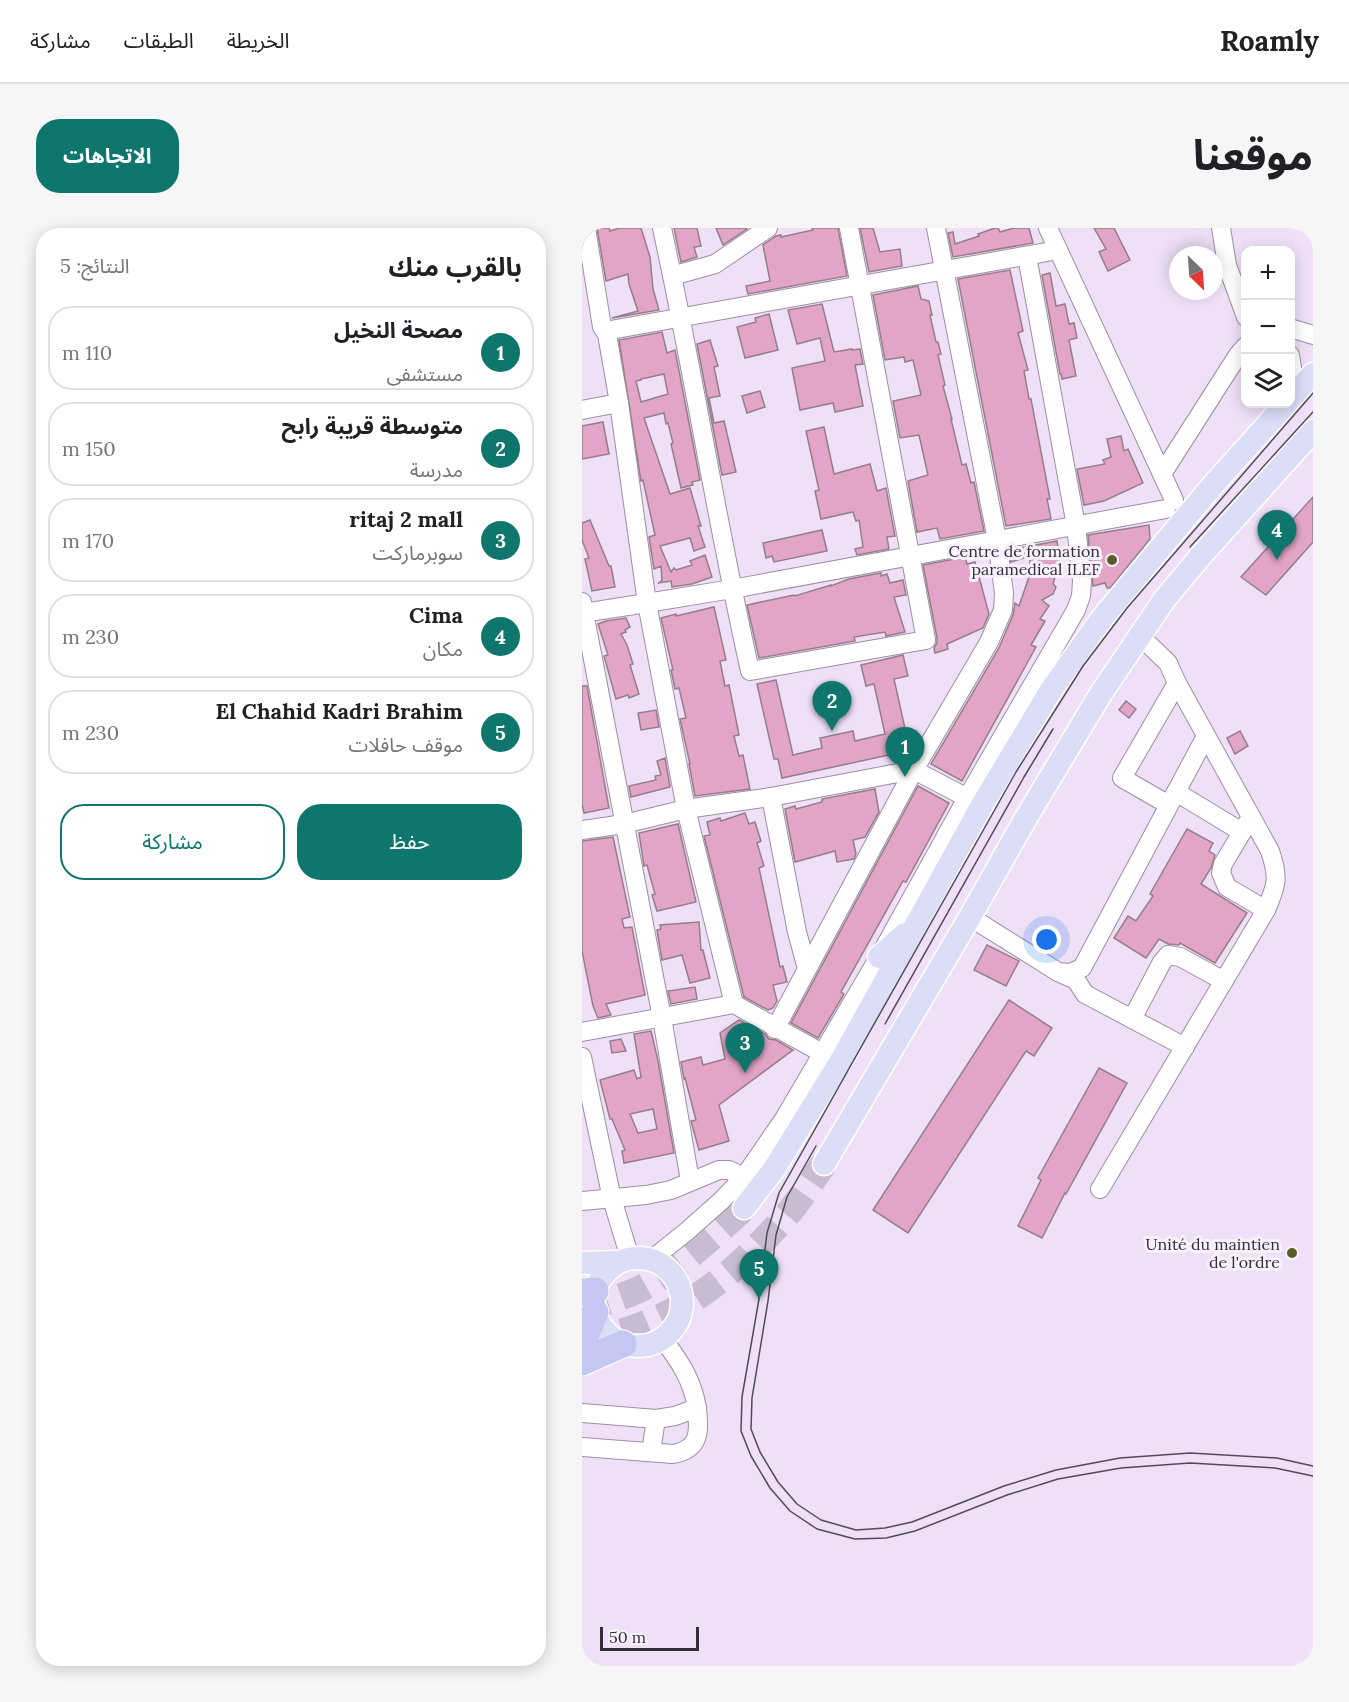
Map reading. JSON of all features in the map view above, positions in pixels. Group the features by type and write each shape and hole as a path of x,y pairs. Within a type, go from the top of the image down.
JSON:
{"highway":[{"path":"582,1344 590,1290"},
{"path":"582,1362 623,1344"}],"main road":[{"path":"1295,394 1313,374"},
{"path":"744,1208 774,1169 842,1059 915,926 974,802 1103,617 1212,486 1282,408"},
{"path":"824,1164 1100,695 1164,600 1313,431"},
{"path":"879,957 915,926"},
{"path":"582,1263 633,1260 664,1266 674,1276 680,1288 682,1302 680,1316 673,1329 663,1339 637,1346 623,1344 610,1337 600,1326 590,1290 603,1274 633,1260"}],"street":[{"path":"586,228 602,327 608,334 647,603 686,809 734,1004"},
{"path":"662,228 750,671 926,640 849,228"},
{"path":"672,276 715,264 768,228"},
{"path":"775,1029 915,770 989,642 1003,610 1004,593 997,540 936,228"},
{"path":"1048,228 1162,474 1170,505 1168,521 1148,564"},
{"path":"1221,228 1227,265 1239,289"},
{"path":"605,331 1058,250"},
{"path":"582,1057 612,1199 633,1260 686,1232 744,1177 784,1119 974,802 1076,610 1081,596 1082,581 1076,526 1027,256"},
{"path":"1295,330 1313,335"},
{"path":"1162,474 1241,351"},
{"path":"582,410 619,403"},
{"path":"690,1181 662,1018 582,609 647,603 732,589 1076,526 1170,505 1212,486"},
{"path":"1100,1189 1266,910 1275,890 1276,869 1270,851 1246,824 1206,736 1168,663 1140,636"},
{"path":"1177,683 1122,778 1173,799 1246,824"},
{"path":"1058,972 1070,973 1082,968 1206,736"},
{"path":"582,830 624,824 686,809 771,797 915,770 974,802"},
{"path":"771,797 797,932 807,969"},
{"path":"1246,824 1223,864 1221,873 1227,887 1266,910"},
{"path":"970,917 1076,981 1085,994 1185,1047"},
{"path":"1132,1019 1168,956 1180,957 1224,981"},
{"path":"582,1032 734,1004 775,1029 822,1053"},
{"path":"582,1201 662,1191 719,1170 729,1170 744,1177"},
{"path":"582,1447 673,1454 681,1453 693,1444 698,1430 697,1408 690,1381 663,1339"},
{"path":"582,1413 656,1419 675,1416 697,1408"},
{"path":"651,1452 656,1419"}],"building":[{"path":"597,228 609,228 610,231 620,228 641,228 650,257 653,289 659,310 612,318 638,311 628,274 606,281"},
{"path":"674,228 697,228 701,246 694,247 697,257 681,262"},
{"path":"716,228 747,228 747,229 723,245"},
{"path":"812,228 838,228 847,276 748,294 746,286 770,281 763,245 776,236 813,230"},
{"path":"860,228 873,228 880,252 900,249 902,266 869,272"},
{"path":"998,228 1000,232 1014,228 1029,228 1033,243 953,257 948,233 953,232 955,244"},
{"path":"1094,228 1114,228 1130,260 1108,271 1099,252 1106,249"},
{"path":"1010,270 1023,331 1018,333 1028,370 1024,371 1050,499 1047,499 1051,519 1006,526 958,279"},
{"path":"1050,273 1056,306 1065,304 1069,324 1074,323 1077,338 1069,340 1076,376 1062,379 1042,275"},
{"path":"918,286 921,299 929,301 936,342 938,342 941,354 938,355 945,385 943,386 962,465 966,464 971,483 974,482 984,531 940,539 937,528 917,532 908,481 928,475 919,435 900,438 893,401 921,395 913,360 905,362 904,357 885,360 873,295"},
{"path":"822,304 834,352 860,349 863,364 855,365 863,406 835,412 833,403 800,410 792,368 825,361 820,338 797,344 788,310"},
{"path":"769,314 778,350 745,358 737,327 756,322 755,318"},
{"path":"662,332 667,353 675,350 700,480 692,482 693,485 681,488 671,444 673,443 664,413 644,418 670,494 690,488 701,526 698,526 705,547 694,551 690,538 660,546 671,572 674,568 676,570 692,565 690,561 705,555 712,577 692,584 672,587 671,581 659,583 662,580 661,566 654,569 649,537 655,535 643,480 641,481 619,340","holes":["664,374 668,394 641,402 636,381"]},
{"path":"710,340 718,366 714,367 720,396 709,398 714,423 724,421 736,472 722,475 697,344"},
{"path":"760,391 765,407 747,413 742,396"},
{"path":"603,422 609,454 582,459 582,426"},
{"path":"824,427 834,474 870,464 877,491 886,488 895,536 887,537 889,549 857,555 855,549 863,547 859,520 856,521 853,512 821,519 815,491 819,490 806,431"},
{"path":"1121,436 1124,451 1128,449 1143,483 1104,501 1084,505 1077,469 1105,464 1103,460 1111,457 1107,439"},
{"path":"1313,497 1313,542 1266,595 1241,577"},
{"path":"590,520 609,566 611,566 615,587 592,591 585,559 589,558 582,540 582,523"},
{"name":"Centre de formation paramedical ILEF","path":"1149,525 1150,539 1110,588 1107,588 1105,583 1093,586 1088,535"},
{"path":"822,530 827,551 774,562 772,556 766,558 763,543"},
{"path":"1057,541 1060,561 1053,584 1056,587 1053,594 1042,600 1049,606 1040,619 1045,621 1031,645 1036,647 962,781 931,764 999,648 1013,615 1015,603 1019,606 1030,574 1030,556 1011,562 1010,550"},
{"path":"965,557 967,564 975,562 989,614 983,628 947,644 948,649 935,653 937,638 923,565"},
{"path":"881,573 881,576 887,574 890,583 903,580 906,595 894,597 905,632 886,636 885,632 854,637 855,641 759,658 747,605 795,596 849,579"},
{"path":"714,607 726,660 720,661 725,686 729,685 739,735 734,736 739,756 743,755 750,789 695,796 680,719 686,718 679,688 675,689 661,618"},
{"path":"626,618 630,627 621,634 633,664 630,665 639,694 616,699 604,656 608,655 598,624"},
{"path":"903,655 908,676 894,679 906,733 899,735 903,752 782,778 778,759 774,759 757,684 776,680 793,755 822,748 820,738 853,731 855,741 885,734 874,684 866,686 861,665"},
{"path":"582,686 587,686 609,808 584,813 582,804"},
{"path":"1126,701 1136,709 1129,718 1119,710"},
{"path":"656,710 659,727 641,730 638,713"},
{"path":"1240,731 1248,746 1235,754 1227,738"},
{"path":"665,758 670,787 631,797 629,786 656,780 655,776 661,775 657,761"},
{"path":"918,786 949,803 906,882 903,881 841,992 844,994 818,1038 791,1023"},
{"path":"875,789 879,812 865,837 853,840 856,854 854,859 837,862 835,851 795,862 785,809 795,806 796,809 822,802 822,799"},
{"path":"745,813 749,824 755,822 761,841 757,843 764,866 759,868 780,967 783,966 787,982 773,985 777,1001 773,1008 768,1010 744,997 704,836 710,835 707,822 720,818 721,821"},
{"path":"678,824 696,902 657,911 647,865 644,866 639,833"},
{"path":"1187,829 1213,843 1209,851 1215,855 1211,868 1201,884 1247,913 1215,963 1180,943 1179,945 1168,944 1159,939 1146,958 1114,938 1128,916 1136,921 1153,896 1150,894"},
{"path":"613,837 630,917 622,919 624,928 632,927 645,995 606,1004 611,1015 598,1018 593,1006 582,951 582,841"},
{"path":"699,922 701,950 703,950 710,978 690,983 682,955 662,960 657,930 661,929 660,925"},
{"path":"987,945 1019,961 1006,986 974,970"},
{"path":"695,987 697,999 671,1004 668,991"},
{"path":"1009,1000 1052,1028 1034,1056 1026,1051 908,1233 873,1210"},
{"path":"739,1020 765,1034 769,1039 776,1040 793,1050 719,1105 729,1141 699,1150 691,1121 696,1120 681,1062 701,1057 703,1065 725,1059 720,1033"},
{"path":"651,1031 674,1153 624,1163 622,1151 625,1150 612,1119 610,1119 600,1080 634,1070 637,1079 641,1077 634,1034","holes":["653,1109 657,1129 638,1133 630,1114"]},
{"path":"621,1039 626,1051 612,1053 610,1041"},
{"path":"1099,1068 1127,1083 1042,1238 1018,1226 1041,1180 1038,1178"}],"tunnel":[{"path":"582,1341 643,1325 696,1298 742,1261 786,1216 824,1164"},
{"path":"582,1309 626,1295 654,1281 694,1252 744,1208"}],"tram line":[{"path":"1313,393 1127,608 1083,666 1016,772 779,1193 767,1233 759,1299 742,1397 741,1431 751,1456 770,1488 790,1511 817,1529 855,1539 886,1538 915,1531 1007,1495 1058,1479 1121,1468 1190,1463 1275,1468 1313,1476"},
{"path":"1190,547 1313,412"},
{"path":"885,1024 1053,729"},
{"path":"816,1146 787,1197 776,1235 752,1398 751,1429 760,1452 778,1482 797,1504 821,1520 856,1530 885,1528 912,1522 1004,1486 1056,1470 1120,1458 1190,1453 1277,1458 1313,1466"}],"place":[{"name":"Centre de formation paramedical ILEF","path":"1112,560"},
{"name":"Cima","path":"1277,560"},
{"name":"متوسطة قريبة رابح","path":"832,731"},
{"name":"مصحة النخيل","path":"905,777"},
{"name":"ritaj 2 mall","path":"745,1073"},
{"name":"Unité du maintien de l'ordre","path":"1292,1253"},
{"name":"El Chahid Kadri Brahim","path":"759,1299"}]}
